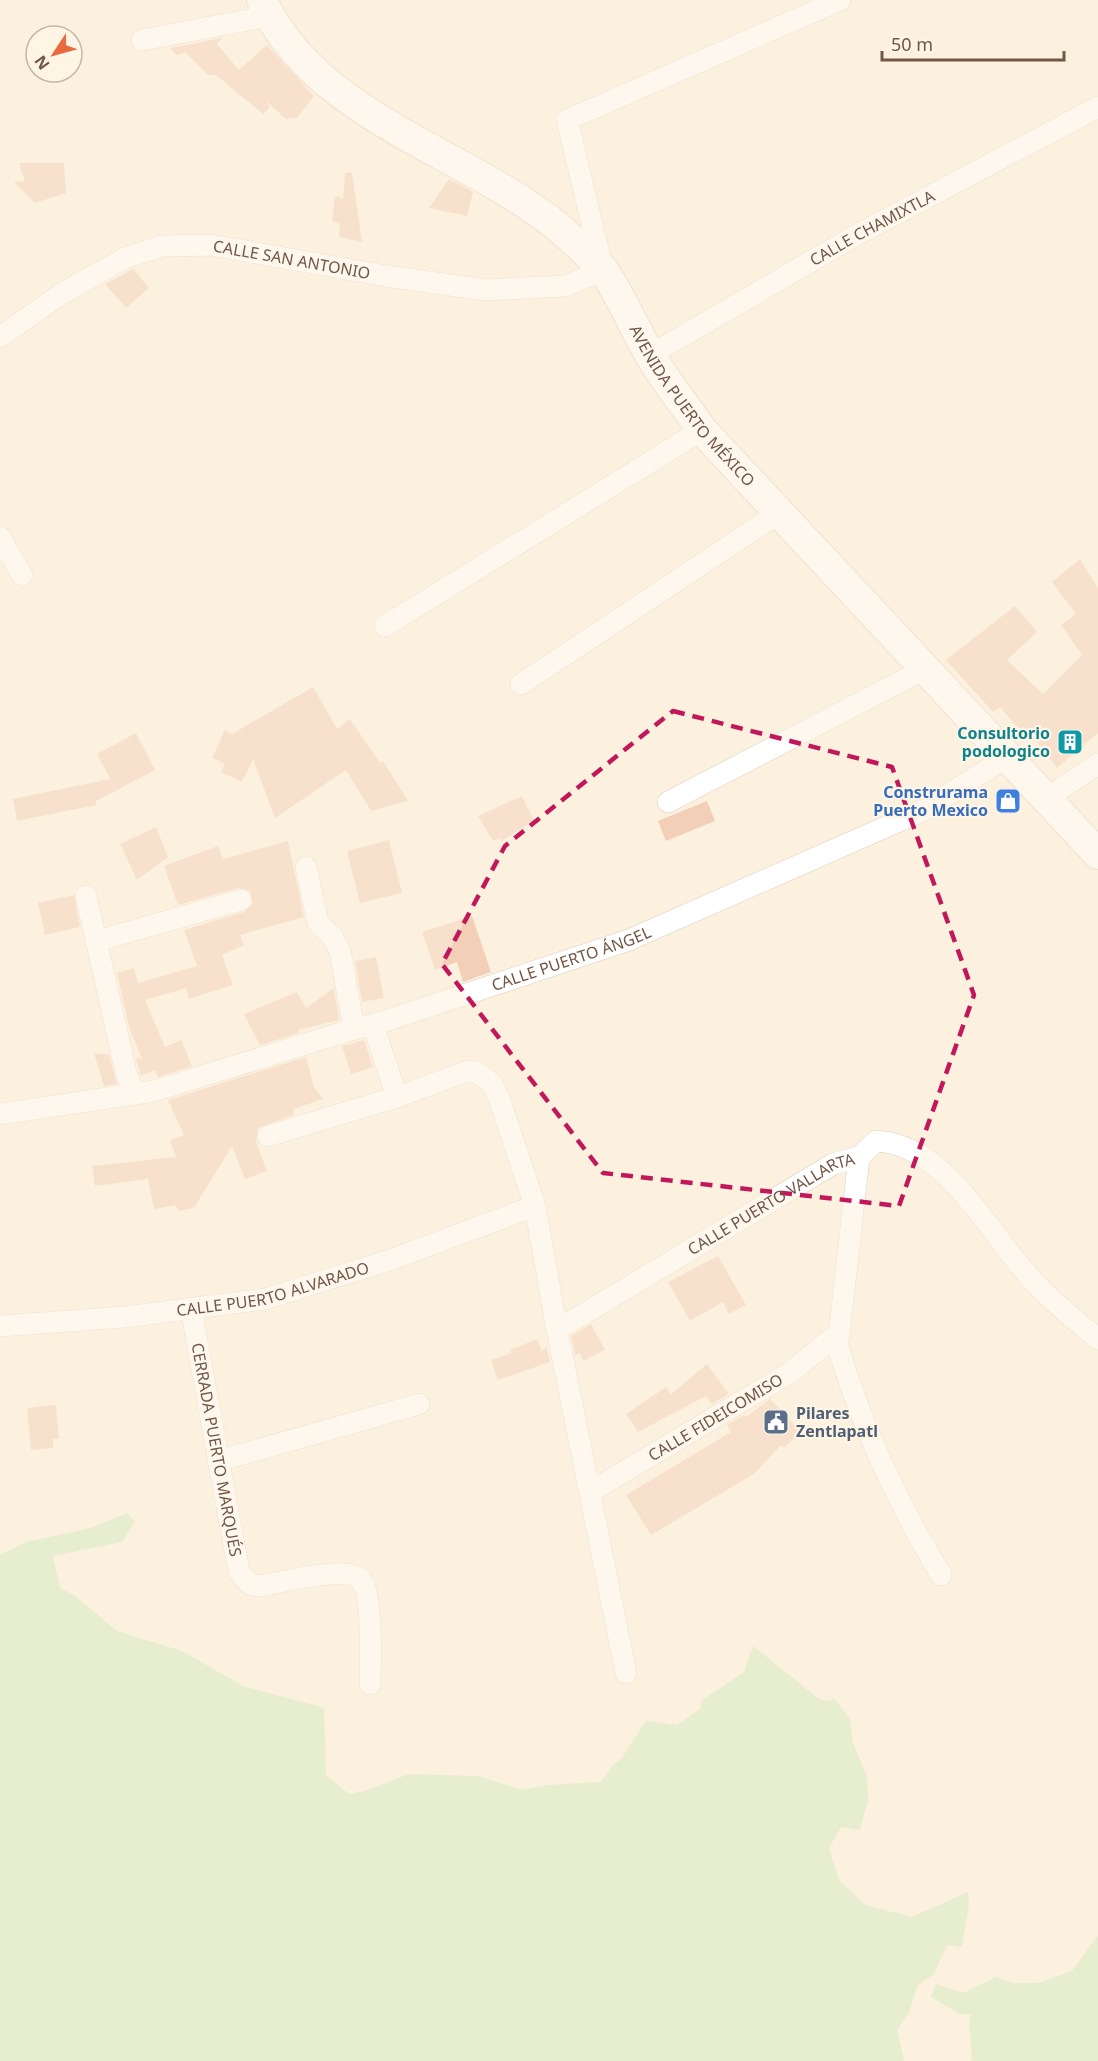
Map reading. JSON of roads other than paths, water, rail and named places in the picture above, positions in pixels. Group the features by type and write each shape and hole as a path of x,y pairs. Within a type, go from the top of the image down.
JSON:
{"main road":[{"name":"AVENIDA PUERTO MÉXICO","path":"266,8 293,51 326,84 507,192 557,227 603,270 650,355 702,430 1098,854"}],"street":[{"path":"603,270 567,120 840,0"},
{"path":"142,40 266,8"},
{"name":"CALLE CHAMIXTLA","path":"650,355 853,237 1098,107"},
{"name":"CALLE SAN ANTONIO","path":"0,337 62,294 125,258 162,246 212,245 386,276 486,290 565,286 603,270"},
{"path":"385,626 702,430"},
{"path":"521,684 778,513"},
{"path":"0,537 22,575"},
{"path":"668,802 925,669"},
{"name":"CALLE PUERTO ÁNGEL","path":"0,1114 154,1091 363,1027 629,940 921,811 1007,757"},
{"path":"1047,798 1098,764"},
{"path":"306,867 318,923 332,936 340,951 363,1027 397,1097"},
{"path":"86,896 126,1072 134,1094"},
{"path":"97,941 241,900"},
{"path":"268,1136 397,1097 465,1072 474,1071 492,1084 499,1098 535,1206 557,1330 626,1673"},
{"name":"CALLE PUERTO VALLARTA","path":"557,1330 833,1164 859,1157 876,1141 892,1141 911,1147 922,1155 956,1188 1035,1284 1098,1340"},
{"path":"859,1157 839,1335 835,1336 850,1389 870,1437 909,1522 940,1575"},
{"name":"CALLE PUERTO ALVARADO","path":"0,1326 125,1317 265,1299 390,1260 535,1206"},
{"name":"CERRADA PUERTO MARQUÉS","path":"191,1308 235,1559 244,1579 258,1586 338,1574 358,1577 364,1582 368,1599 370,1684"},
{"name":"CALLE FIDEICOMISO","path":"590,1492 791,1372 835,1336"},
{"path":"218,1461 419,1404"}],"place":[{"name":"Consultorio podologico","path":"1070,742"},
{"name":"Construrama Puerto Mexico","path":"1008,801"},
{"name":"Pilares Zentlapatl","path":"776,1422"}]}
